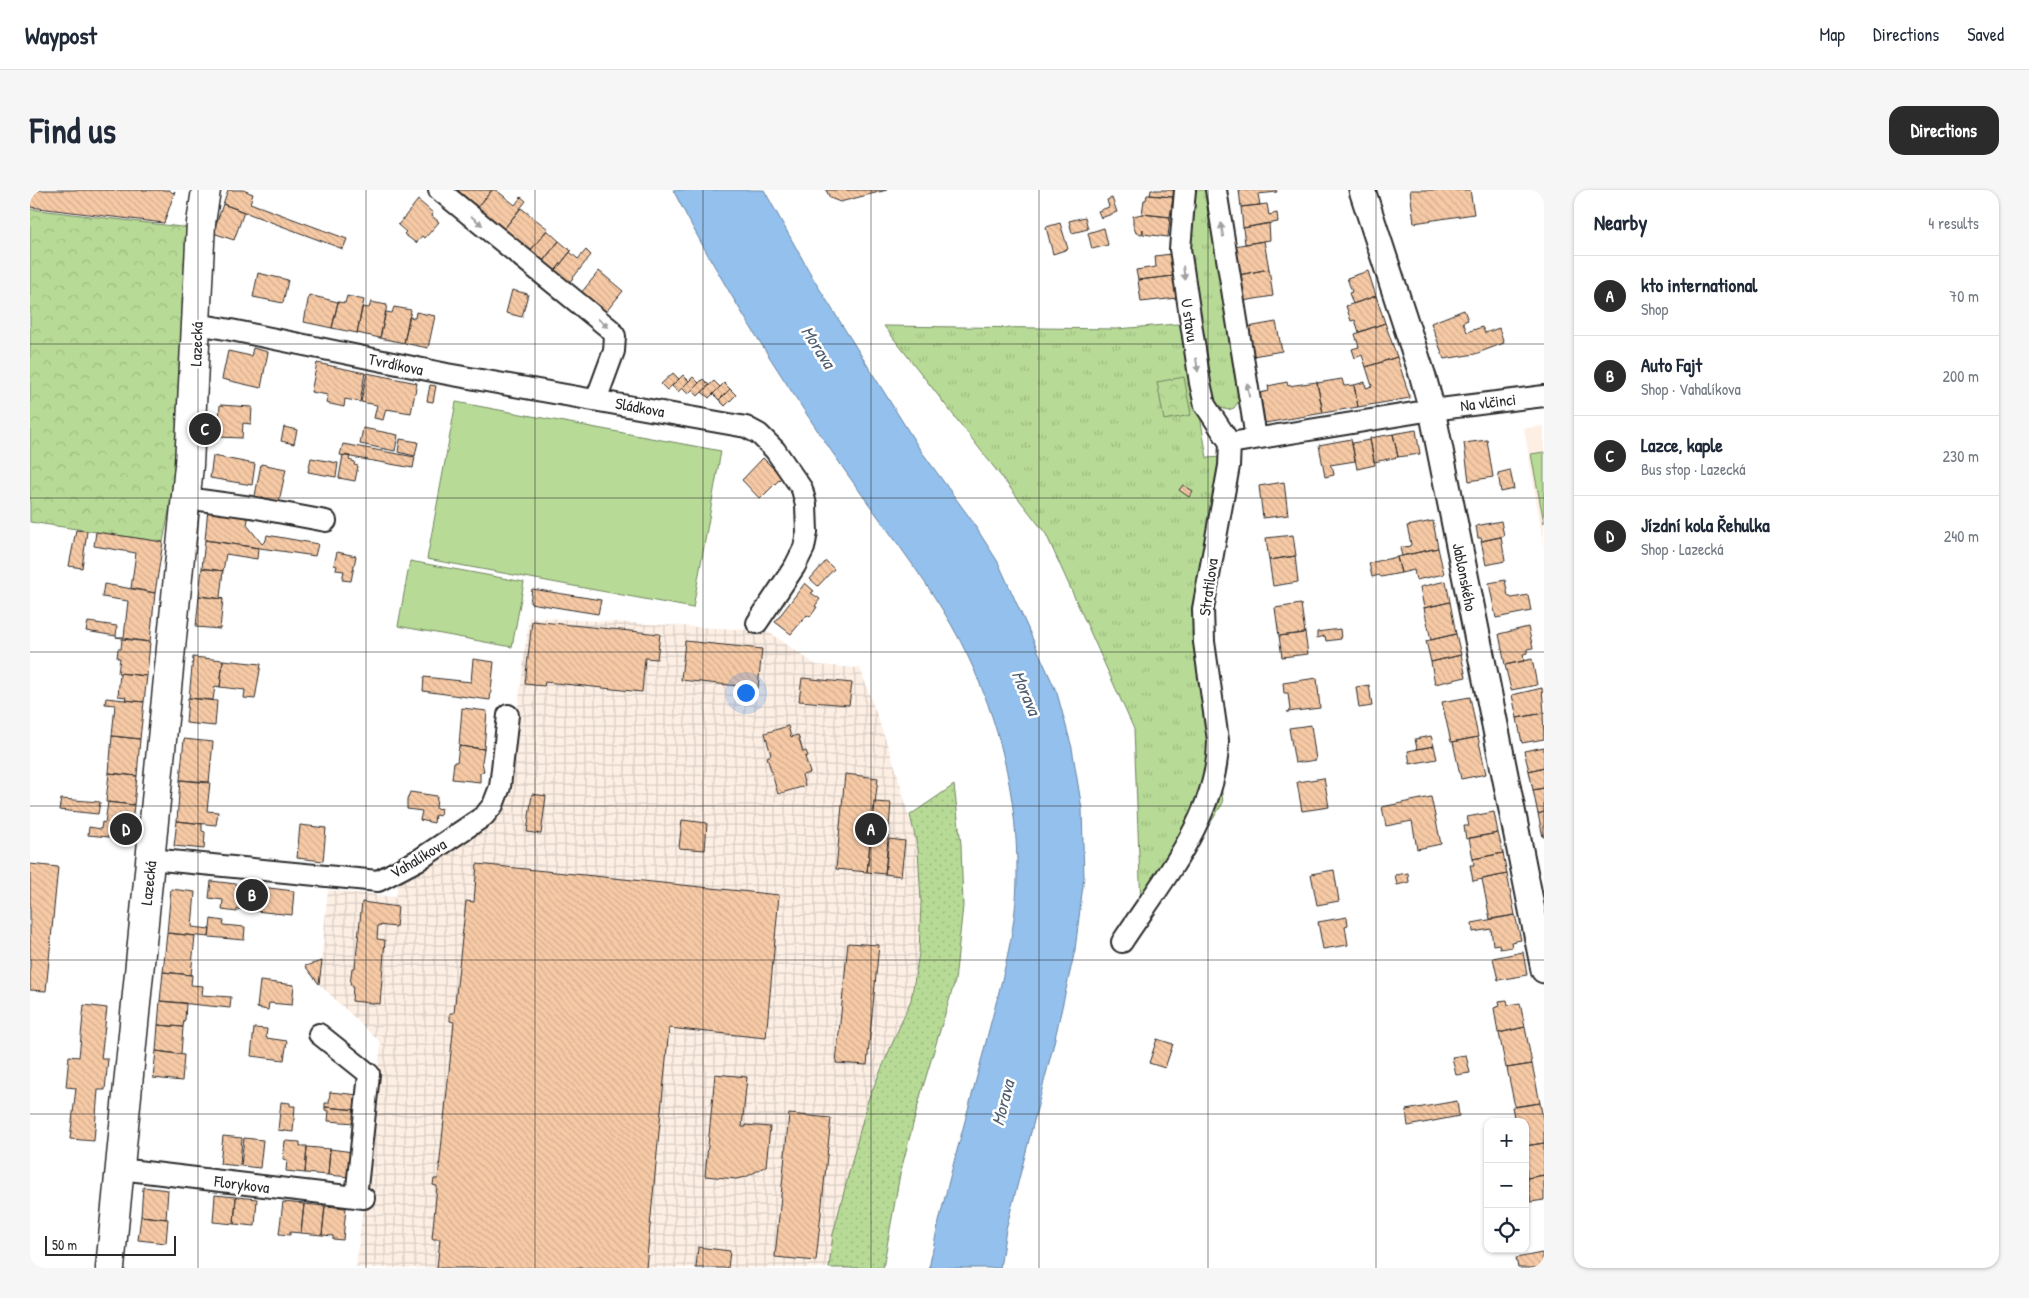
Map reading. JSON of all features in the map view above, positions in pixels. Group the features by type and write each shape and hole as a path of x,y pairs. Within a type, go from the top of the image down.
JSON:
{"main road":[{"name":"Lazecká","path":"110,1268 186,498 192,425 201,223 206,190"}],"street":[{"name":"Sládkova","path":"439,190 610,329 615,336 614,351 596,400 746,427 759,434 775,450 802,489 806,505 807,532 804,548 795,566 757,623"},
{"name":"U stavu","path":"1185,190 1180,249 1200,383 1205,405 1230,443"},
{"path":"1216,190 1256,438"},
{"name":"Jablonského","path":"1362,190 1432,410 1544,970"},
{"name":"Tvrdíkova","path":"197,324 447,374 596,400"},
{"name":"Na vlčinci","path":"1432,410 1544,396"},
{"path":"1230,443 1432,410"},
{"name":"Stratilova","path":"1122,942 1194,829 1209,796 1218,740 1204,642 1203,609 1229,466 1230,443"},
{"path":"186,498 251,507 326,521"},
{"name":"Vahalíkova","path":"150,859 378,881 420,859 489,811 500,787 508,715"},
{"name":"Florykova","path":"120,1169 360,1198 369,1074 319,1034"}],"shaded area":[{"path":"1544,426 1544,547 1524,428"},
{"path":"529,617 767,631 816,665 860,668 896,769 918,849 921,932 911,1000 874,1083 829,1268 356,1268 381,1043 319,984 328,890 396,897 399,874 486,823 506,805"}],"green space":[{"path":"1191,190 1211,190 1241,398 1234,408 1228,410 1217,407 1211,402 1186,246"},
{"path":"30,209 190,228 179,459 163,542 30,522"},
{"path":"1177,324 1183,326 1186,330 1207,458 1221,457 1203,614 1223,803 1142,931 1134,729 1046,534 884,326 1117,329"},
{"path":"1184,377 1191,415 1164,420 1157,382"},
{"path":"456,402 721,451 693,608 427,559"},
{"path":"1544,452 1544,523 1531,454"},
{"path":"410,561 524,582 512,647 398,626"},
{"path":"954,785 961,844 963,906 955,981 922,1090 900,1174 883,1268 829,1268 833,1234 868,1100 911,1000 919,953 921,902 918,849 910,815"}],"water":[{"name":"Morava","path":"673,190 764,190 814,280 919,448 970,518 998,562 1057,693 1072,748 1082,809 1084,877 1075,950 1053,1047 1006,1229 1000,1268 929,1268 950,1177 1004,970 1015,913 1017,875 1013,805 1007,771 988,703 975,671 942,609 844,469 767,354 709,257"}],"building":[{"path":"30,190 169,190 173,193 175,191 164,223 30,207"},
{"path":"228,190 243,190 253,194 250,203 347,239 343,249 223,204"},
{"path":"457,190 492,190 478,207"},
{"path":"492,190 496,190 515,205 521,197 526,201 504,229 478,207"},
{"path":"826,190 887,190 840,202 830,198"},
{"path":"1151,190 1174,190 1173,197 1150,195"},
{"path":"1239,190 1276,190 1277,192 1258,194 1260,205 1241,207"},
{"path":"1410,190 1470,190 1474,214 1414,223"},
{"path":"1147,195 1173,197 1170,217 1142,214 1144,200 1146,200"},
{"path":"1112,198 1117,212 1101,218 1098,211 1109,207 1107,200"},
{"path":"418,200 433,213 432,216 439,222 425,238 422,236 416,243 404,234 406,232 398,225"},
{"path":"223,204 244,212 234,240 213,233"},
{"path":"1267,204 1269,215 1277,213 1278,222 1243,228 1241,207"},
{"path":"521,208 548,229 530,251 504,229"},
{"path":"1142,214 1170,217 1168,237 1143,234 1143,229 1142,234 1136,233 1133,225 1133,216"},
{"path":"1085,217 1088,229 1072,233 1069,221"},
{"path":"1060,223 1068,249 1053,254 1046,227"},
{"path":"1269,223 1270,240 1245,244 1243,228"},
{"path":"1104,228 1108,245 1092,249 1088,233"},
{"path":"547,230 559,241 543,261 530,251"},
{"path":"559,241 571,251 555,271 543,261"},
{"path":"1264,241 1269,269 1239,275 1234,246"},
{"path":"586,250 591,255 569,283 555,271 570,252 578,259"},
{"path":"1171,254 1174,276 1138,280 1136,270 1156,267 1155,256"},
{"path":"1269,269 1273,296 1243,301 1239,275"},
{"path":"599,271 623,291 605,313 581,293"},
{"path":"1368,271 1376,296 1353,304 1349,293 1352,292 1347,278"},
{"path":"258,273 288,280 283,303 253,297"},
{"path":"1174,276 1177,298 1141,302 1138,280"},
{"path":"512,290 528,294 522,317 506,313"},
{"path":"309,295 338,302 332,328 304,322"},
{"path":"347,296 364,300 357,333 332,328 338,302 345,303"},
{"path":"1376,296 1385,323 1359,332 1355,320 1351,321 1346,306"},
{"path":"371,302 387,305 380,338 357,333 362,307 369,308"},
{"path":"394,307 411,310 404,343 380,338 386,312 392,313"},
{"path":"1464,310 1468,320 1463,322 1467,332 1482,327 1485,333 1499,328 1504,343 1475,354 1444,359 1431,323"},
{"path":"416,312 435,316 428,348 404,343 409,317 415,318"},
{"path":"1276,322 1282,351 1253,356 1248,327"},
{"path":"1385,323 1397,357 1366,367 1362,355 1355,358 1352,349 1359,347 1355,334"},
{"path":"253,348 268,352 261,388 222,379 228,351 251,356"},
{"path":"1397,357 1410,398 1358,407 1354,385 1365,382 1366,388 1372,386 1366,367"},
{"path":"317,363 365,373 360,402 345,399 344,407 326,403 328,395 311,392"},
{"path":"367,373 417,383 411,413 386,409 383,420 374,418 377,405 361,402"},
{"path":"673,373 679,379 667,390 661,384"},
{"path":"683,375 689,381 678,392 672,386"},
{"path":"693,377 699,383 688,394 682,388"},
{"path":"703,379 709,385 698,396 692,390"},
{"path":"1342,379 1344,386 1354,385 1358,407 1323,413 1317,383"},
{"path":"714,381 720,387 709,398 702,392"},
{"path":"1287,382 1288,386 1317,382 1323,413 1265,423 1260,393 1269,391 1268,386"},
{"path":"724,383 730,389 719,400 713,394"},
{"path":"430,385 436,386 433,402 427,401"},
{"path":"730,389 736,395 725,406 719,400"},
{"path":"220,405 252,407 251,424 243,423 242,438 218,437"},
{"path":"284,427 297,430 294,444 281,441"},
{"path":"363,428 398,435 395,451 360,444"},
{"path":"1416,430 1420,454 1398,457 1393,434"},
{"path":"1393,434 1398,457 1374,462 1370,438"},
{"path":"400,439 418,442 415,456 398,452"},
{"path":"1351,439 1355,461 1330,465 1334,475 1325,477 1319,445"},
{"path":"1370,440 1375,465 1357,469 1352,443"},
{"path":"1487,440 1493,477 1469,481 1464,443"},
{"path":"343,444 415,457 413,468 340,455"},
{"path":"343,455 350,456 349,460 355,462 354,465 358,466 355,481 339,478"},
{"path":"213,456 255,464 252,485 210,478"},
{"path":"311,458 338,463 336,477 308,472"},
{"path":"763,458 782,477 760,499 742,480"},
{"path":"261,464 286,469 278,506 254,501"},
{"path":"1510,470 1514,489 1501,492 1498,473"},
{"path":"1284,482 1288,515 1263,518 1259,486"},
{"path":"1183,485 1193,491 1189,497 1179,490"},
{"path":"208,508 249,514 247,525 262,544 266,540 267,535 318,544 315,556 205,540"},
{"path":"1433,521 1438,548 1402,556 1400,548 1410,546 1411,544 1407,526"},
{"path":"1501,521 1504,536 1482,541 1481,538 1478,538 1476,526"},
{"path":"76,530 87,531 82,568 69,566"},
{"path":"96,532 163,542 155,593 131,588 136,553 94,546"},
{"path":"1293,535 1296,556 1269,560 1266,538"},
{"path":"1501,537 1505,561 1486,565 1481,541"},
{"path":"205,540 258,548 257,559 226,554 223,571 202,568"},
{"path":"1438,548 1444,574 1416,580 1414,570 1401,573 1397,557"},
{"path":"337,552 356,556 351,581 342,580 344,571 336,570 337,566 334,565"},
{"path":"1295,556 1298,582 1273,586 1269,560"},
{"path":"1397,557 1401,573 1372,577 1369,563"},
{"path":"826,561 834,569 818,586 810,579"},
{"path":"202,568 223,571 220,597 223,599 199,596"},
{"path":"1505,580 1508,596 1512,598 1528,595 1531,611 1496,618 1489,583"},
{"path":"1446,581 1450,602 1424,608 1420,587"},
{"path":"805,583 814,591 811,593 820,599 810,617 807,615 791,634 775,622"},
{"path":"104,584 155,593 150,642 116,637 124,637 128,601 102,597"},
{"path":"532,589 601,600 598,614 530,603"},
{"path":"199,596 223,599 220,629 196,627"},
{"path":"1450,602 1456,634 1431,640 1424,608"},
{"path":"1301,604 1305,633 1279,636 1275,608"},
{"path":"532,621 660,634 657,659 645,658 642,692 545,682 544,686 525,684"},
{"path":"88,622 117,626 116,636 86,631"},
{"path":"1528,627 1533,648 1527,649 1527,653 1523,654 1524,661 1505,665 1499,634"},
{"path":"1340,629 1341,639 1326,641 1325,636 1317,638 1317,632"},
{"path":"1305,633 1308,654 1282,657 1279,636"},
{"path":"1456,634 1461,655 1431,662 1426,641"},
{"path":"122,639 150,642 147,676 118,673 120,658 117,658 118,649 121,649"},
{"path":"685,641 762,649 758,688 681,680"},
{"path":"1461,655 1466,677 1435,684 1431,662"},
{"path":"193,657 223,660 220,687 215,686 213,700 189,698"},
{"path":"473,659 494,662 490,700 423,691 424,677 471,682"},
{"path":"1532,659 1537,685 1511,690 1505,665"},
{"path":"223,660 261,664 255,699 244,698 245,690 220,687"},
{"path":"120,673 147,676 144,702 125,700 126,697 118,696"},
{"path":"802,678 852,683 849,705 799,701"},
{"path":"1317,678 1320,708 1287,712 1290,710 1288,693 1284,693 1283,683"},
{"path":"1369,685 1372,706 1359,708 1356,687"},
{"path":"1542,688 1544,713 1517,718 1512,695"},
{"path":"1470,697 1478,737 1451,742 1442,702"},
{"path":"106,698 144,702 140,739 112,736 115,705 105,704"},
{"path":"188,698 217,701 215,726 186,723"},
{"path":"462,708 487,711 484,749 459,746"},
{"path":"1543,713 1544,739 1522,743 1517,718"},
{"path":"1311,725 1316,760 1295,763 1289,728"},
{"path":"788,726 791,737 798,735 803,752 806,751 808,756 805,757 810,773 802,775 805,786 778,794 767,757 771,755 765,733"},
{"path":"112,736 140,739 137,776 109,773"},
{"path":"1431,736 1434,746 1417,749 1415,739"},
{"path":"1478,737 1486,774 1461,779 1453,742"},
{"path":"184,739 213,742 209,783 180,780"},
{"path":"459,746 484,749 482,762 484,771 480,773 480,782 452,779 454,762 457,762"},
{"path":"1434,746 1437,759 1410,764 1408,751"},
{"path":"1544,747 1544,767 1529,771 1524,751"},
{"path":"1544,767 1544,788 1533,790 1529,771"},
{"path":"109,773 137,776 134,805 106,802"},
{"path":"845,774 878,778 867,872 836,869"},
{"path":"1324,778 1329,807 1302,811 1297,782"},
{"path":"180,780 210,782 207,811 218,812 216,825 177,821"},
{"path":"1544,788 1544,812 1538,814 1533,790"},
{"path":"410,792 437,796 436,809 441,808 440,816 435,815 434,823 420,820 422,811 407,809 407,800"},
{"path":"532,794 546,796 541,834 527,832"},
{"path":"1431,797 1441,844 1417,849 1412,821 1386,826 1382,807"},
{"path":"61,799 100,802 98,814 59,810"},
{"path":"108,802 134,805 130,839 88,835 89,827 101,829 102,822 105,823"},
{"path":"874,802 891,803 885,874 867,872"},
{"path":"1494,812 1498,833 1466,839 1464,826 1469,826 1467,817"},
{"path":"1544,812 1544,837 1543,837 1538,814"},
{"path":"682,820 707,823 705,850 679,848"},
{"path":"177,821 202,824 202,831 205,832 204,849 174,846"},
{"path":"300,825 326,828 323,861 297,858"},
{"path":"1498,833 1503,853 1473,859 1469,838"},
{"path":"889,839 905,841 901,876 885,874"},
{"path":"1503,853 1507,874 1473,881 1470,865 1474,865 1473,859"},
{"path":"30,864 58,867 46,991 30,990"},
{"path":"477,864 779,895 766,1038 669,1028 646,1268 437,1268 440,1239 432,1239 437,1186 433,1185 434,1179 438,1179 454,1022 450,1021 450,1013 454,1013 466,901 474,902"},
{"path":"1334,870 1339,901 1317,905 1311,874"},
{"path":"1408,873 1409,882 1397,885 1395,875"},
{"path":"1507,874 1515,915 1490,919 1482,879"},
{"path":"211,881 294,891 292,915 237,909 237,912 222,910 223,900 209,898"},
{"path":"171,889 195,892 192,927 210,929 209,937 167,933"},
{"path":"362,902 398,907 396,927 378,925 377,939 385,940 380,1004 352,1001 353,985 350,985 352,968 355,968"},
{"path":"1515,915 1521,940 1511,942 1512,947 1500,949 1499,944 1493,945 1491,929 1473,932 1472,923"},
{"path":"1347,917 1348,925 1345,926 1348,945 1323,949 1318,922"},
{"path":"211,919 224,921 223,925 245,927 244,940 209,937"},
{"path":"167,933 195,936 191,975 163,972"},
{"path":"848,943 879,945 867,1065 836,1063"},
{"path":"1523,952 1527,975 1498,980 1493,958"},
{"path":"322,961 319,984 305,966"},
{"path":"163,972 192,975 191,985 203,986 202,995 231,997 230,1008 160,1001"},
{"path":"260,981 294,985 292,1005 269,1003 268,1010 257,1008"},
{"path":"1507,1000 1508,1005 1520,1003 1525,1027 1498,1033 1494,1008 1500,1006 1499,1001"},
{"path":"160,1001 186,1003 183,1027 158,1025"},
{"path":"84,1005 107,1008 101,1059 108,1059 105,1090 98,1090 94,1141 70,1139 76,1088 66,1087 69,1056 79,1057"},
{"path":"158,1025 183,1027 181,1054 156,1051"},
{"path":"1525,1027 1532,1064 1506,1068 1499,1033"},
{"path":"254,1028 267,1029 266,1038 287,1041 284,1060 251,1056"},
{"path":"1157,1039 1173,1044 1165,1068 1149,1063"},
{"path":"156,1051 184,1055 182,1081 153,1078"},
{"path":"1466,1055 1470,1073 1456,1075 1452,1057"},
{"path":"1532,1064 1540,1103 1515,1107 1507,1068"},
{"path":"715,1074 747,1077 742,1127 746,1127 746,1125 770,1127 766,1166 746,1177 736,1179 705,1176"},
{"path":"330,1092 359,1095 357,1110 325,1107 325,1103 329,1103"},
{"path":"1457,1101 1459,1116 1408,1126 1406,1110"},
{"path":"281,1102 290,1103 290,1106 295,1106 293,1132 278,1130"},
{"path":"1540,1103 1544,1124 1544,1143 1529,1145 1529,1118 1514,1118 1512,1107"},
{"path":"325,1107 357,1110 355,1123 328,1121 329,1111 325,1110"},
{"path":"789,1114 831,1118 816,1261 775,1257"},
{"path":"223,1136 242,1138 240,1166 220,1164"},
{"path":"244,1138 263,1140 260,1168 241,1166"},
{"path":"285,1141 300,1142 300,1146 307,1146 305,1173 286,1171 287,1160 283,1159"},
{"path":"1544,1143 1544,1175 1529,1178 1529,1145"},
{"path":"307,1147 330,1149 328,1175 305,1173"},
{"path":"330,1149 353,1152 350,1177 328,1175"},
{"path":"1544,1175 1544,1200 1531,1202 1529,1178"},
{"path":"143,1187 168,1190 166,1219 141,1216"},
{"path":"215,1195 236,1197 234,1224 213,1222"},
{"path":"236,1197 257,1199 255,1226 234,1224"},
{"path":"283,1202 304,1204 301,1233 279,1234"},
{"path":"304,1204 325,1206 322,1235 301,1233"},
{"path":"325,1206 346,1208 343,1240 333,1239 333,1236 322,1235"},
{"path":"141,1216 168,1219 166,1243 138,1240"},
{"path":"698,1247 730,1251 728,1268 696,1268"},
{"path":"1542,1253 1544,1268 1518,1268 1516,1258"}],"place":[{"name":"Lazce, kaple","path":"205,429"},
{"name":"Jízdní kola Řehulka","path":"126,829"},
{"name":"kto international","path":"871,829"},
{"name":"Auto Fajt","path":"252,895"}]}
